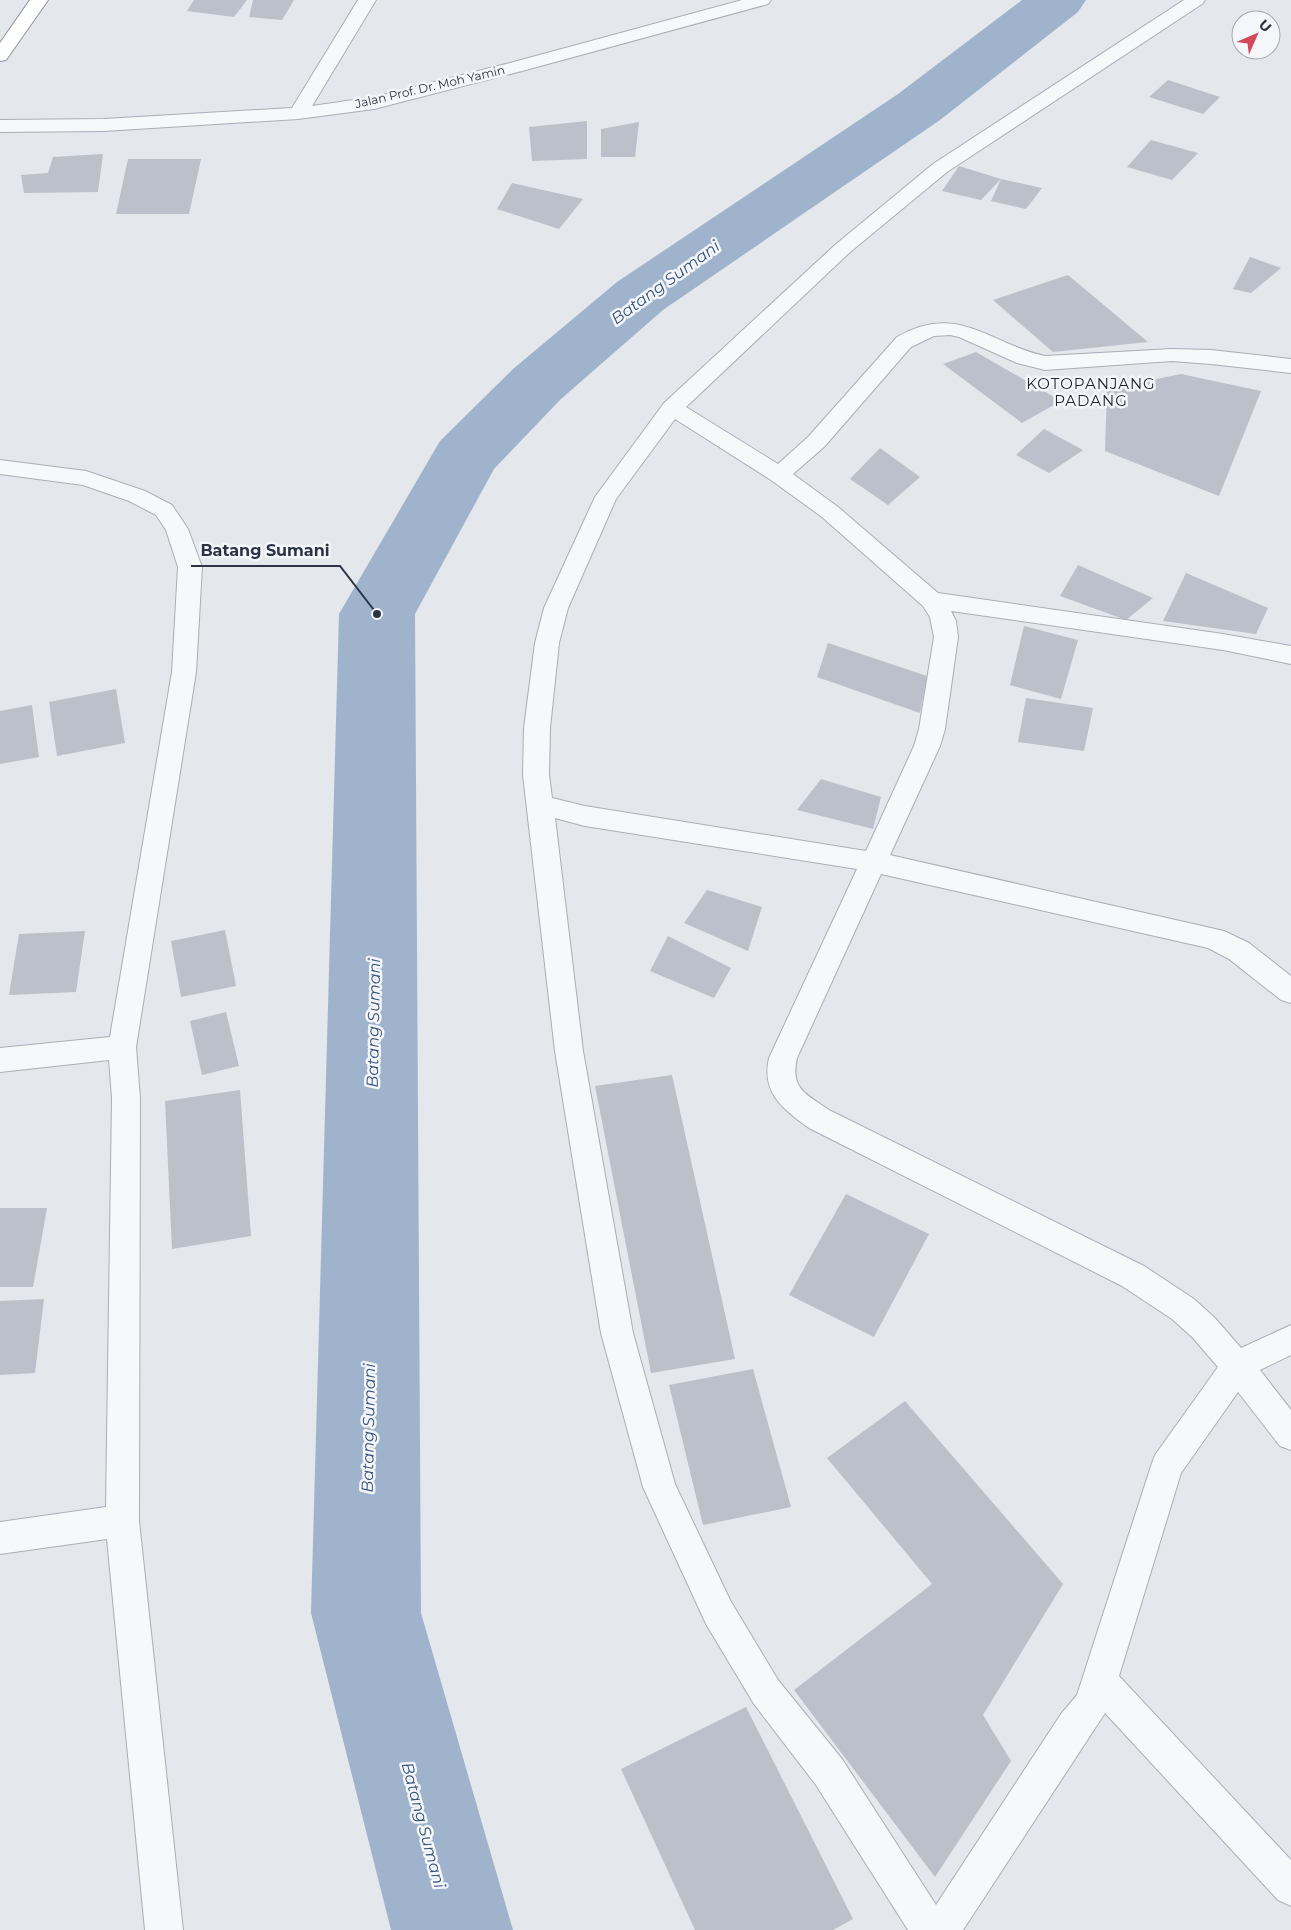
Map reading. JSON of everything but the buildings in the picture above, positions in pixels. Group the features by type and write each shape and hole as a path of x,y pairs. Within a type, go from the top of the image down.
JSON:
{"highway":[{"path":"0,56 38,0"}],"street":[{"path":"298,114 367,0"},
{"name":"Jalan Prof. Dr. Moh Yamin","path":"0,126 104,125 298,114 374,103 516,67 762,0"},
{"path":"930,1930 829,1772 766,1692 718,1612 659,1487 617,1333 570,1051 536,775 537,728 547,643 556,608 606,497 672,408 842,249 940,168 1196,0"},
{"path":"779,475 816,442 904,342 932,330 950,329 966,332 1024,358 1045,363 1185,356 1291,366"},
{"path":"672,408 779,475 830,512 931,600 941,610 945,621 946,636 932,729 927,746 784,1058 780,1074 785,1090 798,1104 819,1119 1140,1281 1183,1309 1204,1328 1237,1366 1291,1435"},
{"path":"0,467 86,478 137,496 164,510 178,530 190,567 184,672 122,1046 126,1098 122,1521 164,1930"},
{"path":"931,600 1223,642 1291,655"},
{"path":"540,805 585,816 874,862 1214,939 1238,951 1291,992"},
{"path":"0,1060 122,1046"},
{"path":"941,1930 1074,1727 1090,1707 1100,1682 1167,1466 1237,1366 1291,1339"},
{"path":"0,1538 122,1521"},
{"path":"1100,1682 1291,1887"}],"waterway":[{"name":"Batang Sumani","path":"452,1930 366,1613 377,614 465,457 537,384 640,296 919,107 1058,0"}],"place":[{"name":"Batang Sumani","path":"377,614"}],"district":[{"name":"KOTOPANJANG PADANG","path":"1091,392"}]}
